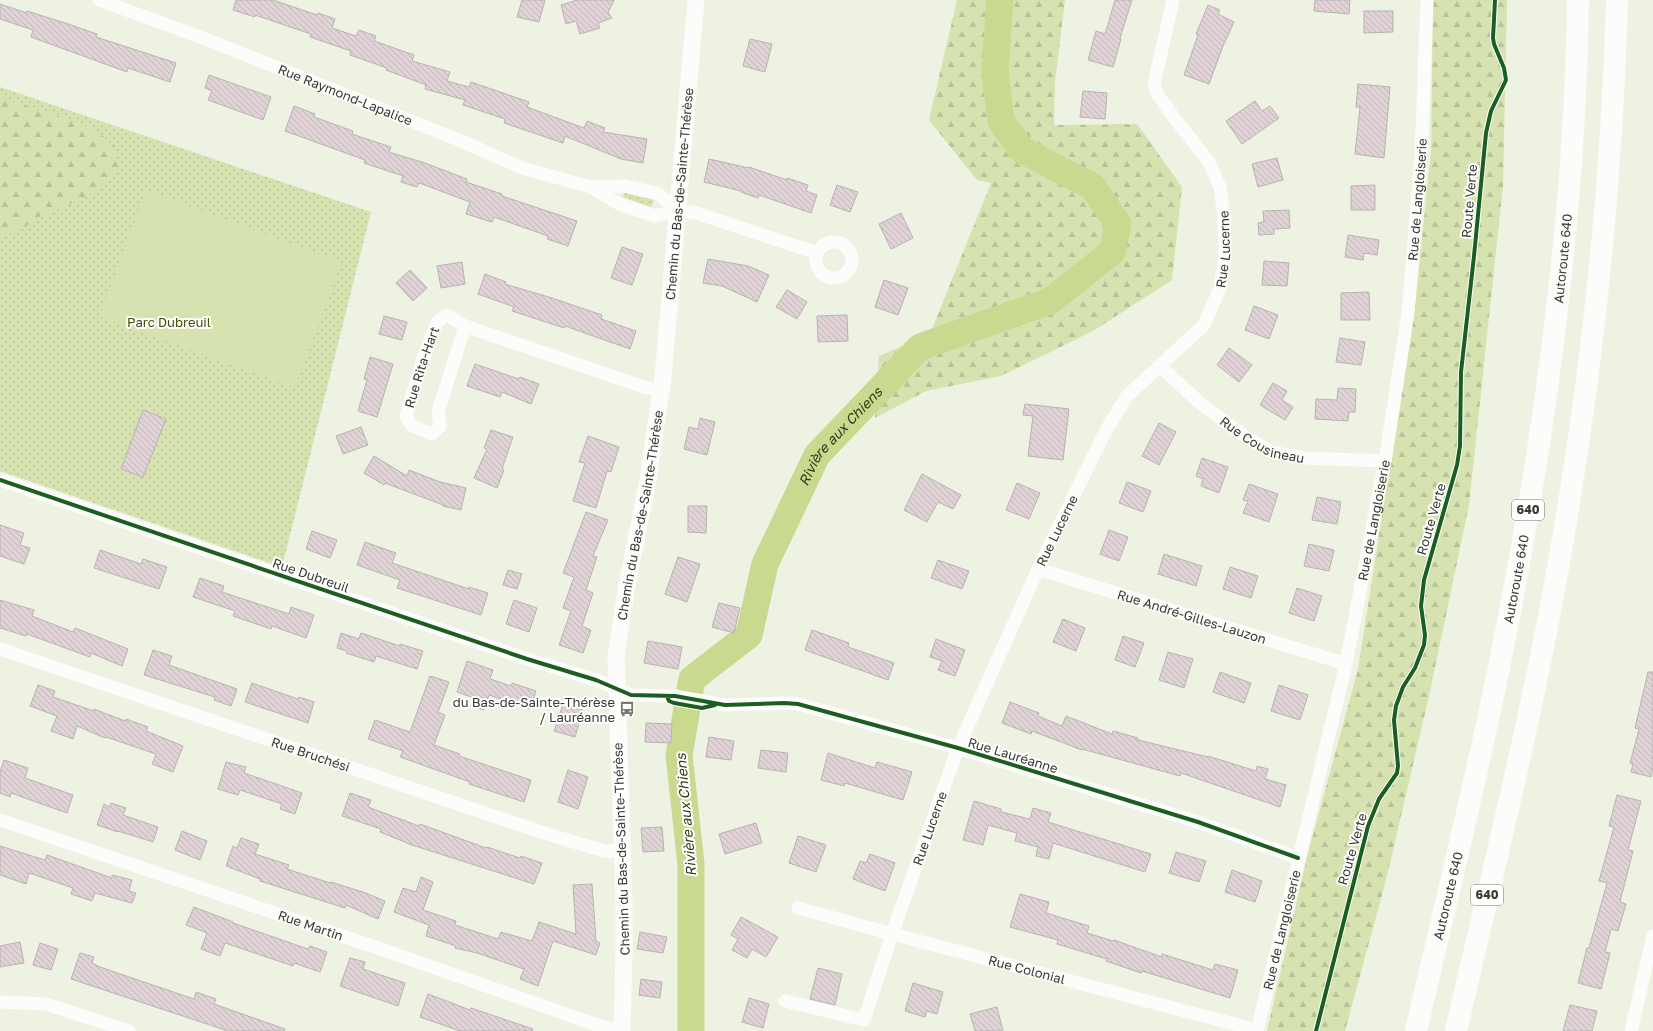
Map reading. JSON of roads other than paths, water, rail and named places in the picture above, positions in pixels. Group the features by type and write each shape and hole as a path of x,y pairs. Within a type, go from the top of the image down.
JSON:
{"highway":[{"name":"Autoroute 640","path":"1416,1031 1498,674 1537,456 1564,243 1572,134 1578,0"},
{"name":"640","path":"1456,1031 1537,679 1569,506 1591,343 1602,240 1613,98 1617,0"}],"street":[{"name":"Rue Raymond-Lapalice","path":"99,0 208,40 444,134 522,168 591,187 619,204 652,216 678,210 696,213 817,253"},
{"name":"Chemin du Bas-de-Sainte-Thérèse","path":"622,1031 624,954 616,656 648,480 661,390 696,0"},
{"name":"Rue Lucerne","path":"785,1002 864,1020 892,934 958,748 1038,569 1105,432 1123,402 1127,396 1204,325 1220,288 1225,257 1224,217 1220,187 1209,162 1158,96 1154,84 1172,0"},
{"name":"Rue de Langloiserie","path":"1257,1030 1346,664 1385,460 1408,313 1421,156 1427,0"},
{"name":"Rue Raymond-Lapalice","path":"591,187 625,186 657,193 678,210"},
{"name":"Rue Rita-Hart","path":"465,326 438,412 440,426 432,434 412,426 406,416 437,322 447,315 465,326 647,388 661,390"},
{"name":"Rue Cousineau","path":"1160,366 1200,404 1243,435 1271,452 1303,458 1385,460"},
{"name":"Rue Dubreuil","path":"0,480 526,660 596,680 616,688"},
{"name":"Rue André-Gilles-Lauzon","path":"1038,569 1346,664"},
{"name":"Rue Bruchési","path":"0,649 541,832 604,851 622,851"},
{"name":"Rue Lauréanne","path":"616,688 632,695 675,696 725,705 798,704 958,748 1198,822 1298,858"},
{"name":"Rue Martin","path":"0,820 378,948 597,1025 622,1031"},
{"name":"Rue Colonial","path":"798,908 1257,1030"},
{"path":"1631,1031 1653,936"},
{"path":"0,1002 46,1004 129,1031"}],"waterway":[{"name":"Rivière aux Chiens","path":"691,1031 691,864 679,755 692,679 749,635 765,564 817,455 920,347 1050,301 1112,252 1118,224 1093,187 1022,150 1001,121 995,72 1000,0"}],"place":[{"name":"du Bas-de-Sainte-Thérèse / Lauréanne","path":"627,709"}],"park label":[{"name":"Parc Dubreuil","path":"169,322"}]}
